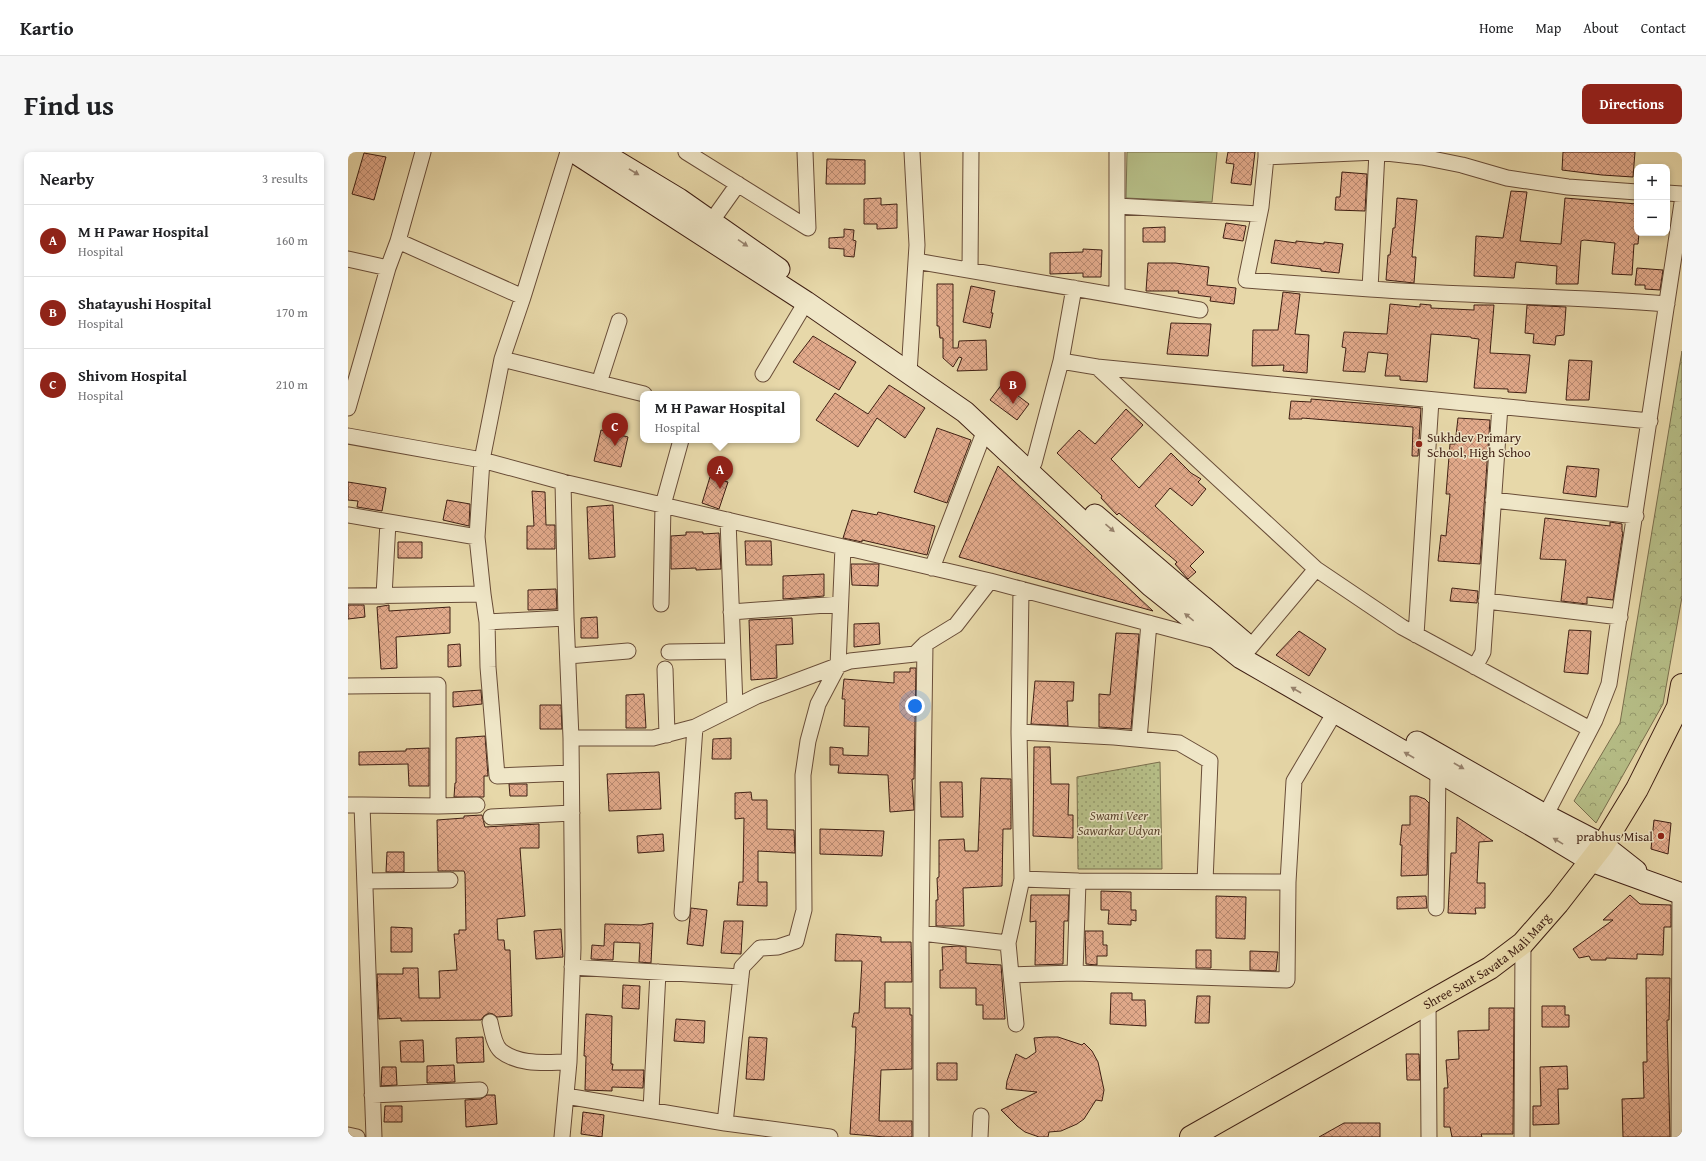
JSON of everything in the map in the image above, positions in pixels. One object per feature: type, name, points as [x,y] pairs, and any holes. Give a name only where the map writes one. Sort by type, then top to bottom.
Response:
[{"type":"main road","points":[[574,152],[806,302],[910,366],[966,397],[1034,463],[1246,653],[1335,712],[1438,771],[1542,822]]},
{"type":"main road","points":[[601,152],[679,199],[910,366],[985,430],[1151,586],[1222,643],[1246,653],[1597,853],[1649,881],[1681,894]]},
{"type":"main road","name":"Shree Sant Savata Mali Marg","points":[[1191,1137],[1490,968],[1523,943],[1558,903],[1597,853],[1637,789],[1678,707],[1682,685]]},
{"type":"street","points":[[348,408],[388,268],[398,241],[422,152]]},
{"type":"street","points":[[568,152],[502,359],[482,460],[477,537],[486,622],[496,776],[571,773]]},
{"type":"street","points":[[686,152],[808,228],[802,154]]},
{"type":"street","points":[[910,366],[917,245],[912,152]]},
{"type":"street","points":[[970,270],[971,152]]},
{"type":"street","points":[[1117,152],[1117,295]]},
{"type":"street","points":[[1370,289],[1377,152]]},
{"type":"street","points":[[1634,192],[1552,185],[1507,178],[1462,165],[1422,157],[1377,152],[1266,155],[1260,214],[1246,280],[1458,295],[1592,298],[1667,304]]},
{"type":"street","points":[[711,222],[738,184]]},
{"type":"street","points":[[1670,193],[1682,194]]},
{"type":"street","points":[[1542,822],[1590,729],[1609,684],[1636,516],[1682,203]]},
{"type":"street","points":[[1117,206],[1260,214]]},
{"type":"street","points":[[398,241],[523,297]]},
{"type":"street","points":[[348,259],[388,268]]},
{"type":"street","points":[[916,260],[1200,310]]},
{"type":"street","points":[[1034,463],[1061,361],[1074,288]]},
{"type":"street","points":[[763,374],[806,302]]},
{"type":"street","points":[[599,383],[619,321]]},
{"type":"street","points":[[502,359],[640,393]]},
{"type":"street","points":[[1061,361],[1097,367],[1650,421]]},
{"type":"street","points":[[1097,367],[1316,569],[1402,627],[1590,729]]},
{"type":"street","points":[[1416,635],[1431,400]]},
{"type":"street","points":[[1475,667],[1483,652],[1500,406]]},
{"type":"street","points":[[932,568],[985,430]]},
{"type":"street","points":[[348,436],[482,460],[563,482],[990,581],[1222,643]]},
{"type":"street","points":[[660,604],[663,505],[680,443]]},
{"type":"street","points":[[562,1137],[569,1062],[572,967],[571,738],[566,618],[563,482]]},
{"type":"street","points":[[1493,500],[1636,516]]},
{"type":"street","points":[[348,515],[477,537]]},
{"type":"street","points":[[728,520],[736,707]]},
{"type":"street","points":[[384,596],[388,522]]},
{"type":"street","points":[[725,1123],[742,967],[760,948],[778,947],[796,941],[804,910],[803,775],[808,741],[818,704],[838,666],[843,547]]},
{"type":"street","points":[[1246,653],[1316,569]]},
{"type":"street","points":[[571,738],[653,738],[668,735],[695,727],[757,696],[850,661],[915,654],[925,644],[956,625],[990,581]]},
{"type":"street","points":[[1016,1024],[1008,943],[1022,879],[1019,732],[1021,590]]},
{"type":"street","points":[[348,596],[483,594]]},
{"type":"street","points":[[1486,601],[1620,617]]},
{"type":"street","points":[[731,612],[840,604]]},
{"type":"street","points":[[486,622],[566,618]]},
{"type":"street","points":[[1139,739],[1149,623]]},
{"type":"street","points":[[921,1137],[921,933],[925,644]]},
{"type":"street","points":[[568,656],[628,650]]},
{"type":"street","points":[[669,652],[733,651]]},
{"type":"street","points":[[665,669],[668,735]]},
{"type":"street","points":[[348,686],[438,685],[438,806]]},
{"type":"street","points":[[1011,976],[1075,973],[1287,980],[1288,882],[1294,782],[1335,712]]},
{"type":"street","points":[[682,913],[695,727]]},
{"type":"street","points":[[1019,732],[1139,739],[1179,743],[1210,761],[1205,882]]},
{"type":"street","points":[[1436,908],[1438,771]]},
{"type":"street","points":[[374,1137],[365,881],[355,805],[477,805]]},
{"type":"street","points":[[491,817],[572,813]]},
{"type":"street","points":[[1022,879],[1288,882]]},
{"type":"street","points":[[365,881],[450,880]]},
{"type":"street","points":[[1075,973],[1078,880]]},
{"type":"street","points":[[1679,1137],[1681,894]]},
{"type":"street","points":[[921,933],[1008,943]]},
{"type":"street","points":[[1522,1137],[1523,943]]},
{"type":"street","points":[[572,967],[741,977]]},
{"type":"street","points":[[651,1110],[658,972]]},
{"type":"street","points":[[1428,1003],[1429,1137]]},
{"type":"street","points":[[490,1022],[492,1035],[500,1050],[514,1057],[533,1063],[569,1062]]},
{"type":"street","points":[[372,1095],[480,1090]]},
{"type":"street","points":[[566,1096],[725,1123],[830,1137]]},
{"type":"street","points":[[980,1137],[981,1116]]},
{"type":"street","points":[[348,1135],[357,1137]]},
{"type":"green space","points":[[1127,152],[1217,152],[1212,202],[1126,198]]},
{"type":"green space","points":[[1682,351],[1682,597],[1663,704],[1596,823],[1574,801],[1620,723]]},
{"type":"green space","name":"Swami Veer Sawarkar Udyan","points":[[1160,762],[1162,869],[1078,869],[1077,777]]},
{"type":"building","points":[[1228,152],[1255,152],[1251,185],[1231,183],[1234,164],[1226,163]]},
{"type":"building","points":[[1563,152],[1635,152],[1633,177],[1562,170]]},
{"type":"building","points":[[364,153],[386,157],[374,200],[352,194]]},
{"type":"building","points":[[827,159],[865,160],[865,184],[826,184]]},
{"type":"building","points":[[1342,172],[1367,174],[1365,211],[1335,210],[1336,197],[1340,197]]},
{"type":"building","points":[[1511,191],[1527,192],[1520,241],[1561,244],[1565,198],[1634,204],[1634,236],[1639,236],[1638,244],[1634,244],[1632,275],[1612,274],[1615,243],[1584,240],[1581,241],[1578,284],[1556,284],[1557,266],[1516,262],[1514,278],[1474,276],[1476,236],[1503,238]]},
{"type":"building","points":[[881,198],[881,205],[897,204],[897,228],[877,229],[877,224],[864,224],[864,199]]},
{"type":"building","points":[[1397,198],[1417,200],[1412,257],[1416,257],[1414,283],[1386,280],[1388,255],[1390,255],[1393,228],[1395,228]]},
{"type":"building","points":[[1226,223],[1246,226],[1243,241],[1223,238]]},
{"type":"building","points":[[1165,227],[1165,242],[1143,242],[1143,228]]},
{"type":"building","points":[[844,229],[854,230],[853,240],[856,241],[854,257],[844,256],[844,249],[829,248],[829,238],[844,237]]},
{"type":"building","points":[[1275,240],[1296,243],[1296,241],[1324,244],[1324,242],[1343,244],[1339,273],[1321,271],[1321,269],[1271,263]]},
{"type":"building","points":[[1083,249],[1102,250],[1101,277],[1083,277],[1083,273],[1050,274],[1050,253],[1083,252]]},
{"type":"building","points":[[1148,263],[1175,263],[1209,267],[1207,285],[1236,288],[1234,304],[1210,301],[1211,297],[1178,293],[1179,291],[1146,291]]},
{"type":"building","points":[[1637,268],[1663,270],[1660,290],[1645,289],[1645,285],[1635,285]]},
{"type":"building","points":[[937,284],[953,284],[953,348],[958,348],[959,341],[986,340],[987,370],[957,371],[962,358],[959,357],[953,367],[943,358],[943,338],[940,338],[939,326],[937,326]]},
{"type":"building","points":[[971,286],[995,291],[990,328],[963,322]]},
{"type":"building","points":[[1283,292],[1300,294],[1295,334],[1309,335],[1307,373],[1283,371],[1284,365],[1252,366],[1253,330],[1278,330]]},
{"type":"building","points":[[1390,304],[1420,307],[1420,304],[1431,305],[1431,308],[1474,310],[1474,305],[1494,305],[1490,353],[1530,355],[1526,393],[1508,392],[1508,389],[1474,388],[1479,339],[1471,337],[1431,334],[1427,382],[1400,380],[1400,376],[1385,376],[1388,354],[1368,352],[1365,372],[1343,371],[1346,348],[1342,347],[1344,332],[1387,334]]},
{"type":"building","points":[[1527,305],[1566,307],[1564,335],[1556,336],[1555,345],[1533,343],[1534,334],[1525,333]]},
{"type":"building","points":[[1171,323],[1211,324],[1208,356],[1167,354]]},
{"type":"building","points":[[813,336],[856,362],[839,390],[793,362]]},
{"type":"building","points":[[1569,360],[1592,361],[1589,400],[1566,400]]},
{"type":"building","points":[[1002,384],[1029,404],[1017,420],[990,400]]},
{"type":"building","points":[[889,385],[925,408],[905,438],[877,418],[858,447],[816,420],[835,393],[868,414]]},
{"type":"building","points":[[1311,399],[1421,408],[1418,456],[1412,456],[1413,427],[1302,418],[1289,419],[1291,401],[1311,402]]},
{"type":"building","points":[[1126,409],[1143,425],[1111,459],[1139,488],[1171,453],[1191,473],[1201,479],[1198,482],[1206,489],[1192,506],[1170,488],[1155,506],[1204,552],[1190,566],[1196,572],[1188,579],[1175,564],[1177,562],[1119,513],[1117,515],[1101,498],[1102,496],[1057,453],[1079,430],[1095,444]]},
{"type":"building","points":[[1458,418],[1490,420],[1480,564],[1438,561],[1441,535],[1446,536],[1450,494],[1446,494],[1450,444],[1455,444]]},
{"type":"building","points":[[937,428],[971,440],[947,503],[914,492]]},
{"type":"building","points":[[601,430],[628,437],[621,467],[594,461]]},
{"type":"building","points":[[998,466],[1153,611],[959,557]]},
{"type":"building","points":[[1567,466],[1599,469],[1596,497],[1563,493]]},
{"type":"building","points":[[710,477],[728,482],[719,509],[702,503]]},
{"type":"building","points":[[348,482],[386,488],[382,511],[357,507],[358,501],[348,500]]},
{"type":"building","points":[[532,491],[545,492],[546,525],[555,525],[555,549],[527,549],[527,526],[534,526]]},
{"type":"building","points":[[447,500],[470,504],[469,526],[443,520]]},
{"type":"building","points":[[613,505],[615,557],[589,559],[587,507]]},
{"type":"building","points":[[852,510],[877,515],[878,512],[935,526],[927,555],[862,540],[862,542],[843,538]]},
{"type":"building","points":[[1545,518],[1610,526],[1610,522],[1622,524],[1623,532],[1613,600],[1587,597],[1587,604],[1561,601],[1566,560],[1540,559]]},
{"type":"building","points":[[686,532],[703,532],[703,534],[719,533],[721,569],[671,569],[671,536],[686,535]]},
{"type":"building","points":[[745,541],[771,541],[772,565],[746,565]]},
{"type":"building","points":[[398,542],[422,542],[422,558],[398,558]]},
{"type":"building","points":[[851,564],[879,564],[878,586],[852,585]]},
{"type":"building","points":[[824,574],[824,596],[783,599],[783,576]]},
{"type":"building","points":[[1452,588],[1478,591],[1477,603],[1450,601]]},
{"type":"building","points":[[556,589],[557,609],[528,610],[528,590]]},
{"type":"building","points":[[348,605],[364,605],[365,617],[348,619]]},
{"type":"building","points":[[389,605],[389,611],[450,607],[450,633],[396,637],[397,668],[381,669],[377,607]]},
{"type":"building","points":[[597,617],[598,638],[581,638],[581,618]]},
{"type":"building","points":[[792,618],[793,644],[776,645],[777,678],[751,680],[749,620]]},
{"type":"building","points":[[879,623],[880,644],[854,647],[854,624]]},
{"type":"building","points":[[1569,630],[1591,631],[1588,674],[1564,672]]},
{"type":"building","points":[[1299,631],[1326,649],[1309,676],[1276,655]]},
{"type":"building","points":[[1116,633],[1139,634],[1131,729],[1099,727],[1099,694],[1110,695]]},
{"type":"building","points":[[460,644],[461,666],[448,667],[448,645]]},
{"type":"building","points":[[910,668],[916,668],[914,779],[912,779],[914,810],[890,812],[888,775],[838,773],[839,765],[830,765],[830,747],[843,748],[843,755],[868,756],[869,727],[844,726],[845,699],[842,699],[844,679],[894,683],[894,672],[910,672]]},
{"type":"building","points":[[1035,681],[1074,682],[1073,701],[1067,701],[1068,726],[1031,724]]},
{"type":"building","points":[[481,690],[482,704],[453,707],[453,692]]},
{"type":"building","points":[[644,694],[646,728],[626,728],[626,695]]},
{"type":"building","points":[[540,705],[561,705],[562,729],[540,729]]},
{"type":"building","points":[[485,736],[488,776],[484,776],[484,797],[454,797],[456,783],[456,738]]},
{"type":"building","points":[[731,738],[731,759],[712,759],[713,739]]},
{"type":"building","points":[[1034,747],[1050,747],[1051,784],[1069,784],[1068,815],[1073,815],[1073,838],[1033,836]]},
{"type":"building","points":[[429,748],[429,786],[409,786],[408,764],[359,765],[359,752],[406,751],[406,749]]},
{"type":"building","points":[[659,772],[661,809],[609,811],[607,774]]},
{"type":"building","points":[[981,778],[1011,779],[1011,829],[1003,829],[1002,886],[963,888],[964,926],[936,926],[936,900],[938,900],[937,878],[939,877],[939,840],[964,839],[965,851],[978,851]]},
{"type":"building","points":[[940,782],[962,782],[963,817],[941,817]]},
{"type":"building","points":[[509,784],[527,784],[527,796],[510,796]]},
{"type":"building","points":[[751,792],[752,800],[767,800],[767,829],[794,830],[795,853],[758,851],[758,882],[767,882],[767,906],[737,905],[739,882],[743,882],[744,818],[735,819],[735,793]]},
{"type":"building","points":[[1410,796],[1417,796],[1425,799],[1429,803],[1427,875],[1401,876],[1402,845],[1400,845],[1402,825],[1410,825]]},
{"type":"building","points":[[482,815],[485,827],[539,824],[539,848],[520,848],[525,916],[497,919],[498,940],[504,940],[505,950],[510,950],[512,1016],[497,1017],[489,1013],[481,1020],[401,1021],[401,1018],[379,1019],[377,974],[403,974],[403,968],[418,968],[419,998],[440,998],[439,971],[457,970],[454,934],[459,934],[459,930],[466,930],[465,874],[464,871],[438,871],[437,820]]},
{"type":"building","points":[[1457,817],[1493,841],[1479,842],[1477,883],[1485,883],[1485,908],[1475,908],[1476,914],[1448,913],[1451,853],[1456,853]]},
{"type":"building","name":"prabhus Misal","points":[[1654,820],[1671,823],[1668,854],[1651,849]]},
{"type":"building","points":[[820,829],[884,831],[882,856],[820,854]]},
{"type":"building","points":[[663,834],[664,851],[638,853],[637,836]]},
{"type":"building","points":[[387,852],[404,852],[404,872],[386,872]]},
{"type":"building","points":[[1101,891],[1131,892],[1131,910],[1136,910],[1136,921],[1131,920],[1131,925],[1108,924],[1109,910],[1101,910]]},
{"type":"building","points":[[1031,895],[1069,895],[1068,921],[1064,921],[1063,964],[1035,965],[1036,921],[1030,922]]},
{"type":"building","points":[[1630,895],[1640,904],[1671,905],[1671,927],[1664,927],[1663,955],[1637,954],[1637,959],[1606,958],[1606,960],[1591,960],[1589,956],[1579,958],[1573,949],[1613,920],[1603,920]]},
{"type":"building","points":[[1216,896],[1246,897],[1245,939],[1216,938]]},
{"type":"building","points":[[1426,896],[1427,908],[1397,909],[1397,897]]},
{"type":"building","points":[[691,908],[707,910],[703,946],[687,944]]},
{"type":"building","points":[[724,921],[743,921],[741,954],[721,953]]},
{"type":"building","points":[[653,923],[651,963],[639,962],[640,943],[614,942],[613,960],[591,959],[592,945],[604,946],[605,924],[641,925]]},
{"type":"building","points":[[391,927],[412,928],[412,952],[391,952]]},
{"type":"building","points":[[561,929],[563,957],[536,959],[534,931]]},
{"type":"building","points":[[1085,931],[1103,931],[1103,945],[1107,945],[1107,956],[1097,956],[1097,965],[1086,964]]},
{"type":"building","points":[[836,934],[881,937],[881,942],[911,942],[912,982],[885,982],[885,1008],[910,1008],[910,1015],[912,1015],[912,1069],[881,1070],[879,1121],[912,1121],[912,1137],[885,1137],[850,1134],[856,1027],[852,1027],[854,1013],[859,1013],[862,961],[835,961]]},
{"type":"building","points":[[942,947],[966,947],[966,963],[1001,965],[1005,1019],[983,1019],[983,1005],[976,1005],[976,988],[940,988],[940,970],[943,970]]},
{"type":"building","points":[[1196,950],[1211,950],[1211,968],[1196,968]]},
{"type":"building","points":[[1250,951],[1278,952],[1276,971],[1250,970]]},
{"type":"building","points":[[1646,978],[1670,978],[1669,1020],[1667,1020],[1670,1137],[1623,1137],[1622,1099],[1644,1098],[1643,1062],[1647,1062]]},
{"type":"building","points":[[623,985],[640,986],[639,1009],[622,1008]]},
{"type":"building","points":[[1111,993],[1132,993],[1132,1000],[1145,1000],[1146,1026],[1110,1024]]},
{"type":"building","points":[[1197,996],[1210,996],[1209,1023],[1195,1023]]},
{"type":"building","points":[[1542,1006],[1565,1006],[1565,1015],[1569,1015],[1569,1027],[1542,1027]]},
{"type":"building","points":[[1489,1008],[1514,1008],[1513,1134],[1481,1134],[1482,1137],[1452,1137],[1450,1127],[1444,1127],[1444,1088],[1448,1088],[1446,1060],[1459,1059],[1458,1031],[1489,1030]]},
{"type":"building","points":[[586,1014],[612,1016],[612,1070],[644,1070],[643,1088],[612,1087],[612,1091],[585,1090],[586,1056],[584,1056]]},
{"type":"building","points":[[676,1019],[705,1021],[704,1043],[674,1041]]},
{"type":"building","points":[[483,1037],[484,1062],[457,1063],[456,1038]]},
{"type":"building","points":[[749,1037],[767,1038],[764,1080],[746,1079]]},
{"type":"building","points":[[1058,1037],[1082,1045],[1084,1043],[1092,1051],[1098,1062],[1104,1090],[1102,1101],[1096,1100],[1084,1119],[1061,1131],[1049,1132],[1048,1137],[1039,1137],[1025,1132],[1001,1110],[1037,1092],[1006,1089],[1007,1081],[1016,1054],[1026,1059],[1036,1052],[1034,1038]]},
{"type":"building","points":[[423,1040],[424,1062],[401,1062],[400,1041]]},
{"type":"building","points":[[1406,1054],[1419,1054],[1420,1080],[1407,1080]]},
{"type":"building","points":[[937,1063],[957,1063],[957,1080],[937,1080]]},
{"type":"building","points":[[454,1065],[455,1082],[427,1083],[427,1066]]},
{"type":"building","points":[[1567,1066],[1568,1089],[1558,1089],[1559,1124],[1533,1125],[1533,1106],[1541,1106],[1540,1067]]},
{"type":"building","points":[[382,1067],[396,1067],[397,1085],[381,1086]]},
{"type":"building","points":[[487,1095],[495,1095],[497,1124],[466,1127],[465,1100],[481,1099]]},
{"type":"building","points":[[385,1106],[402,1106],[402,1122],[384,1122]]},
{"type":"building","points":[[583,1112],[604,1115],[602,1137],[581,1134]]},
{"type":"building","points":[[1344,1123],[1380,1123],[1380,1137],[1319,1137]]},
{"type":"place","name":"Shatayushi Hospital","points":[[1013,404]]},
{"type":"place","name":"Sukhdev Primary School, High Schoo","points":[[1419,444]]},
{"type":"place","name":"Shivom Hospital","points":[[615,446]]},
{"type":"place","name":"M H Pawar Hospital","points":[[720,489]]},
{"type":"place","name":"prabhus Misal","points":[[1661,836]]}]
